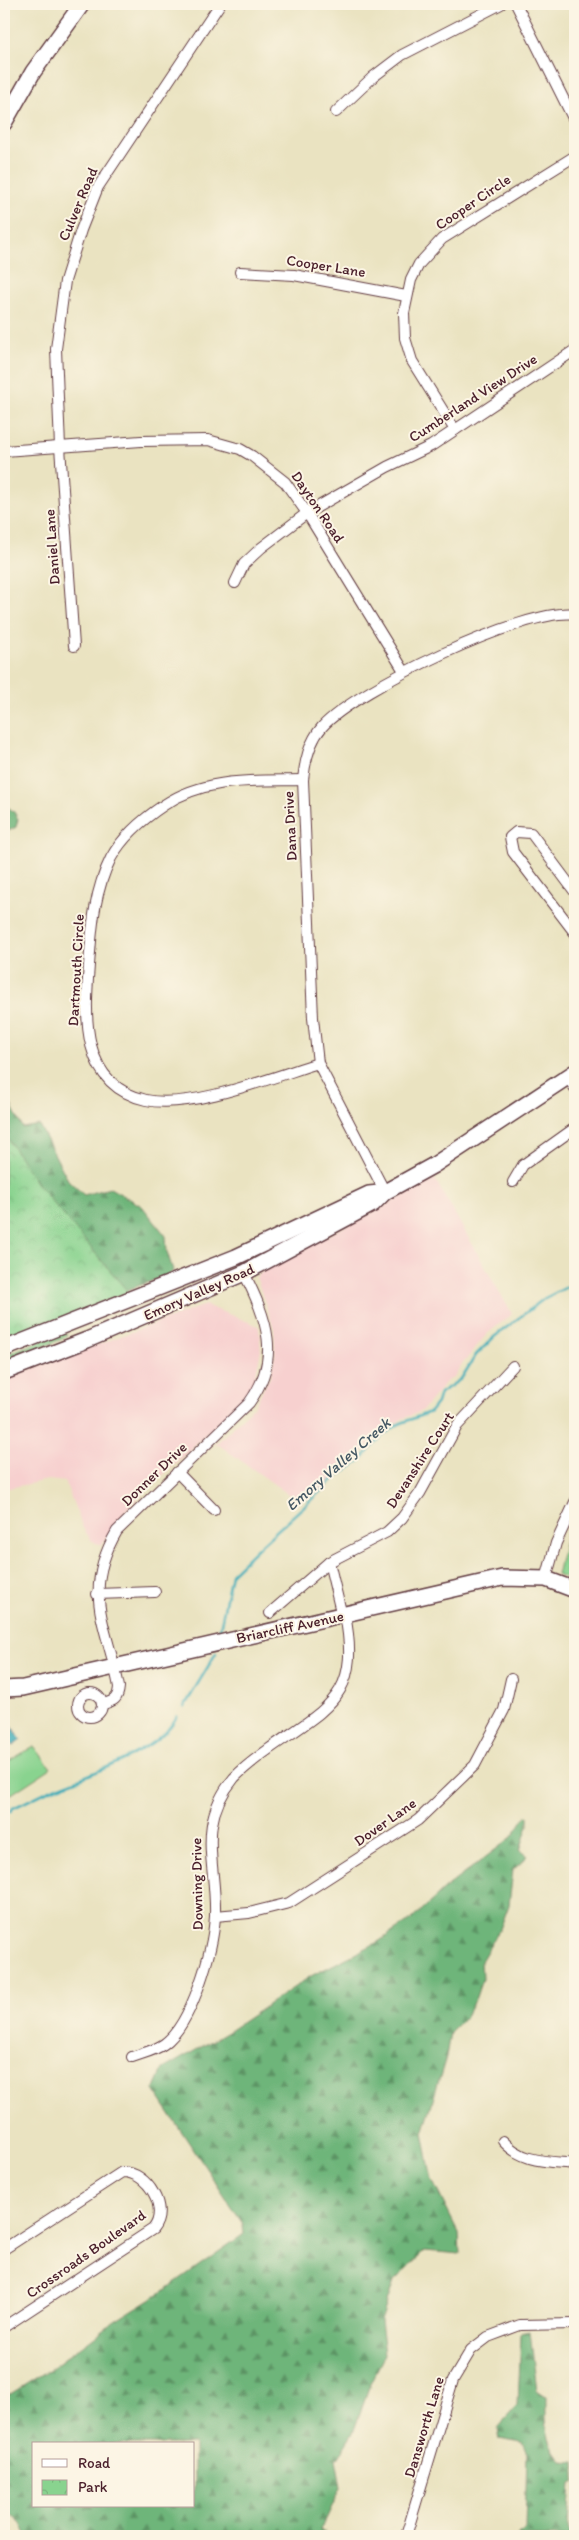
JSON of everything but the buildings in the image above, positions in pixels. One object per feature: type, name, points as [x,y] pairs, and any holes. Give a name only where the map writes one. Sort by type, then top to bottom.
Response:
[{"type":"main road","points":[[4,123],[34,72],[82,4]]},
{"type":"main road","name":"Emory Valley Road","points":[[4,1372],[87,1340],[244,1273],[372,1204],[385,1192],[434,1165],[573,1079]]},
{"type":"main road","name":"Emory Valley Road","points":[[4,1349],[236,1257],[369,1194],[385,1192]]},
{"type":"main road","points":[[236,1257],[244,1273]]},
{"type":"main road","points":[[84,1318],[87,1340]]},
{"type":"main road","name":"Briarcliff Avenue","points":[[4,1690],[22,1688],[502,1578],[546,1579],[575,1590]]},
{"type":"street","name":"Culver Road","points":[[60,447],[56,349],[59,316],[65,282],[81,230],[98,187],[109,168],[220,4]]},
{"type":"street","points":[[336,112],[373,77],[402,55],[500,4]]},
{"type":"street","points":[[516,4],[575,122]]},
{"type":"street","name":"Cooper Circle","points":[[455,430],[412,360],[405,338],[404,313],[406,296],[419,264],[442,240],[511,194],[575,156]]},
{"type":"street","name":"Cooper Lane","points":[[240,272],[294,275],[406,296]]},
{"type":"street","name":"Cumberland View Drive","points":[[235,583],[244,564],[261,548],[307,513],[387,467],[431,446],[575,350]]},
{"type":"street","name":"Dayton Road","points":[[4,451],[141,441],[208,440],[240,450],[269,467],[286,482],[404,671]]},
{"type":"street","name":"Daniel Lane","points":[[60,447],[74,646]]},
{"type":"street","name":"Dana Drive","points":[[385,1192],[318,1063],[314,1018],[303,780],[307,752],[322,727],[344,708],[404,671],[488,635],[544,615],[575,614]]},
{"type":"street","name":"Dartmouth Circle","points":[[303,780],[237,781],[201,788],[165,803],[131,830],[112,858],[99,886],[92,923],[86,1024],[92,1050],[100,1066],[111,1081],[127,1093],[146,1100],[189,1101],[318,1063]]},
{"type":"street","points":[[575,892],[531,834],[516,832],[510,837],[513,852],[575,933]]},
{"type":"street","points":[[513,1182],[523,1165],[575,1128]]},
{"type":"street","name":"Donner Drive","points":[[103,1704],[113,1701],[118,1696],[119,1687],[97,1594],[98,1574],[104,1553],[117,1531],[249,1403],[264,1380],[269,1350],[266,1325],[244,1273]]},
{"type":"street","name":"Devanshire Court","points":[[270,1613],[329,1562],[387,1532],[402,1518],[420,1493],[457,1426],[514,1366]]},
{"type":"street","points":[[177,1472],[214,1510]]},
{"type":"street","points":[[546,1579],[556,1542],[575,1502]]},
{"type":"street","name":"Downing Drive","points":[[132,2057],[164,2044],[186,2016],[210,1948],[215,1916],[210,1849],[214,1815],[228,1787],[241,1771],[321,1712],[338,1695],[344,1684],[350,1655],[344,1615],[329,1562]]},
{"type":"street","points":[[97,1594],[155,1592]]},
{"type":"street","name":"Dover Lane","points":[[215,1916],[249,1913],[289,1903],[418,1820],[475,1764],[504,1710],[511,1679]]},
{"type":"street","points":[[503,2141],[513,2152],[525,2158],[575,2164]]},
{"type":"street","name":"Crossroads Boulevard","points":[[4,2249],[122,2172],[135,2174],[146,2184],[159,2203],[160,2219],[153,2229],[4,2328]]},
{"type":"street","name":"Dansworth Lane","points":[[406,2536],[453,2380],[471,2350],[488,2337],[520,2325],[575,2324]]},
{"type":"shaded area","points":[[435,1179],[512,1314],[487,1334],[460,1367],[454,1378],[447,1381],[422,1411],[402,1419],[374,1440],[336,1476],[307,1498],[298,1501],[219,1445],[215,1445],[255,1405],[271,1374],[275,1354],[274,1329],[256,1277],[264,1270]]},
{"type":"shaded area","points":[[205,1305],[259,1326],[261,1351],[254,1382],[235,1407],[125,1511],[101,1546],[91,1540],[83,1528],[65,1482],[48,1480],[4,1489],[4,1379]]},
{"type":"green space","points":[[4,804],[14,812],[18,819],[16,827],[4,833]]},
{"type":"green space","points":[[4,1092],[23,1128],[39,1125],[68,1180],[84,1195],[110,1188],[142,1206],[166,1236],[167,1252],[173,1270],[171,1274],[119,1293],[107,1290],[4,1139]]},
{"type":"green space","points":[[4,1133],[37,1184],[129,1293],[4,1339]]},
{"type":"green space","points":[[64,1332],[68,1335],[62,1339],[4,1363],[4,1355]]},
{"type":"green space","points":[[575,1517],[575,1582],[557,1575],[567,1532]]},
{"type":"green space","points":[[34,1746],[51,1768],[7,1797],[4,1792],[4,1764]]},
{"type":"green space","points":[[528,1816],[528,1826],[520,1850],[528,1856],[513,1870],[509,1905],[500,1929],[481,1961],[482,1979],[476,1997],[466,2016],[450,2032],[446,2057],[423,2133],[432,2180],[459,2234],[460,2254],[425,2251],[394,2281],[381,2321],[385,2354],[370,2384],[353,2433],[336,2460],[341,2487],[321,2530],[332,2536],[27,2536],[21,2524],[4,2508],[4,2398],[55,2366],[115,2321],[163,2291],[244,2234],[243,2224],[154,2090],[163,2069],[229,2031],[311,1976],[378,1942],[411,1920],[449,1885],[512,1837],[525,1817]]},
{"type":"green space","points":[[530,2331],[537,2391],[546,2397],[546,2423],[549,2439],[556,2454],[562,2461],[575,2462],[575,2482],[571,2484],[568,2522],[571,2536],[518,2536],[525,2529],[527,2453],[522,2443],[499,2439],[497,2428],[518,2405],[521,2333]]},
{"type":"water","points":[[11,1725],[21,1740],[13,1746],[4,1732]]},
{"type":"waterway","name":"Emory Valley Creek","points":[[219,1634],[231,1574],[334,1479],[360,1461],[382,1436],[399,1424],[430,1412],[437,1403],[440,1393],[461,1379],[476,1355],[494,1337],[545,1298],[575,1283]]},
{"type":"waterway","points":[[184,1707],[216,1653]]},
{"type":"waterway","points":[[10,1812],[13,1808],[44,1793],[104,1769],[140,1751],[168,1729],[177,1716]]}]
